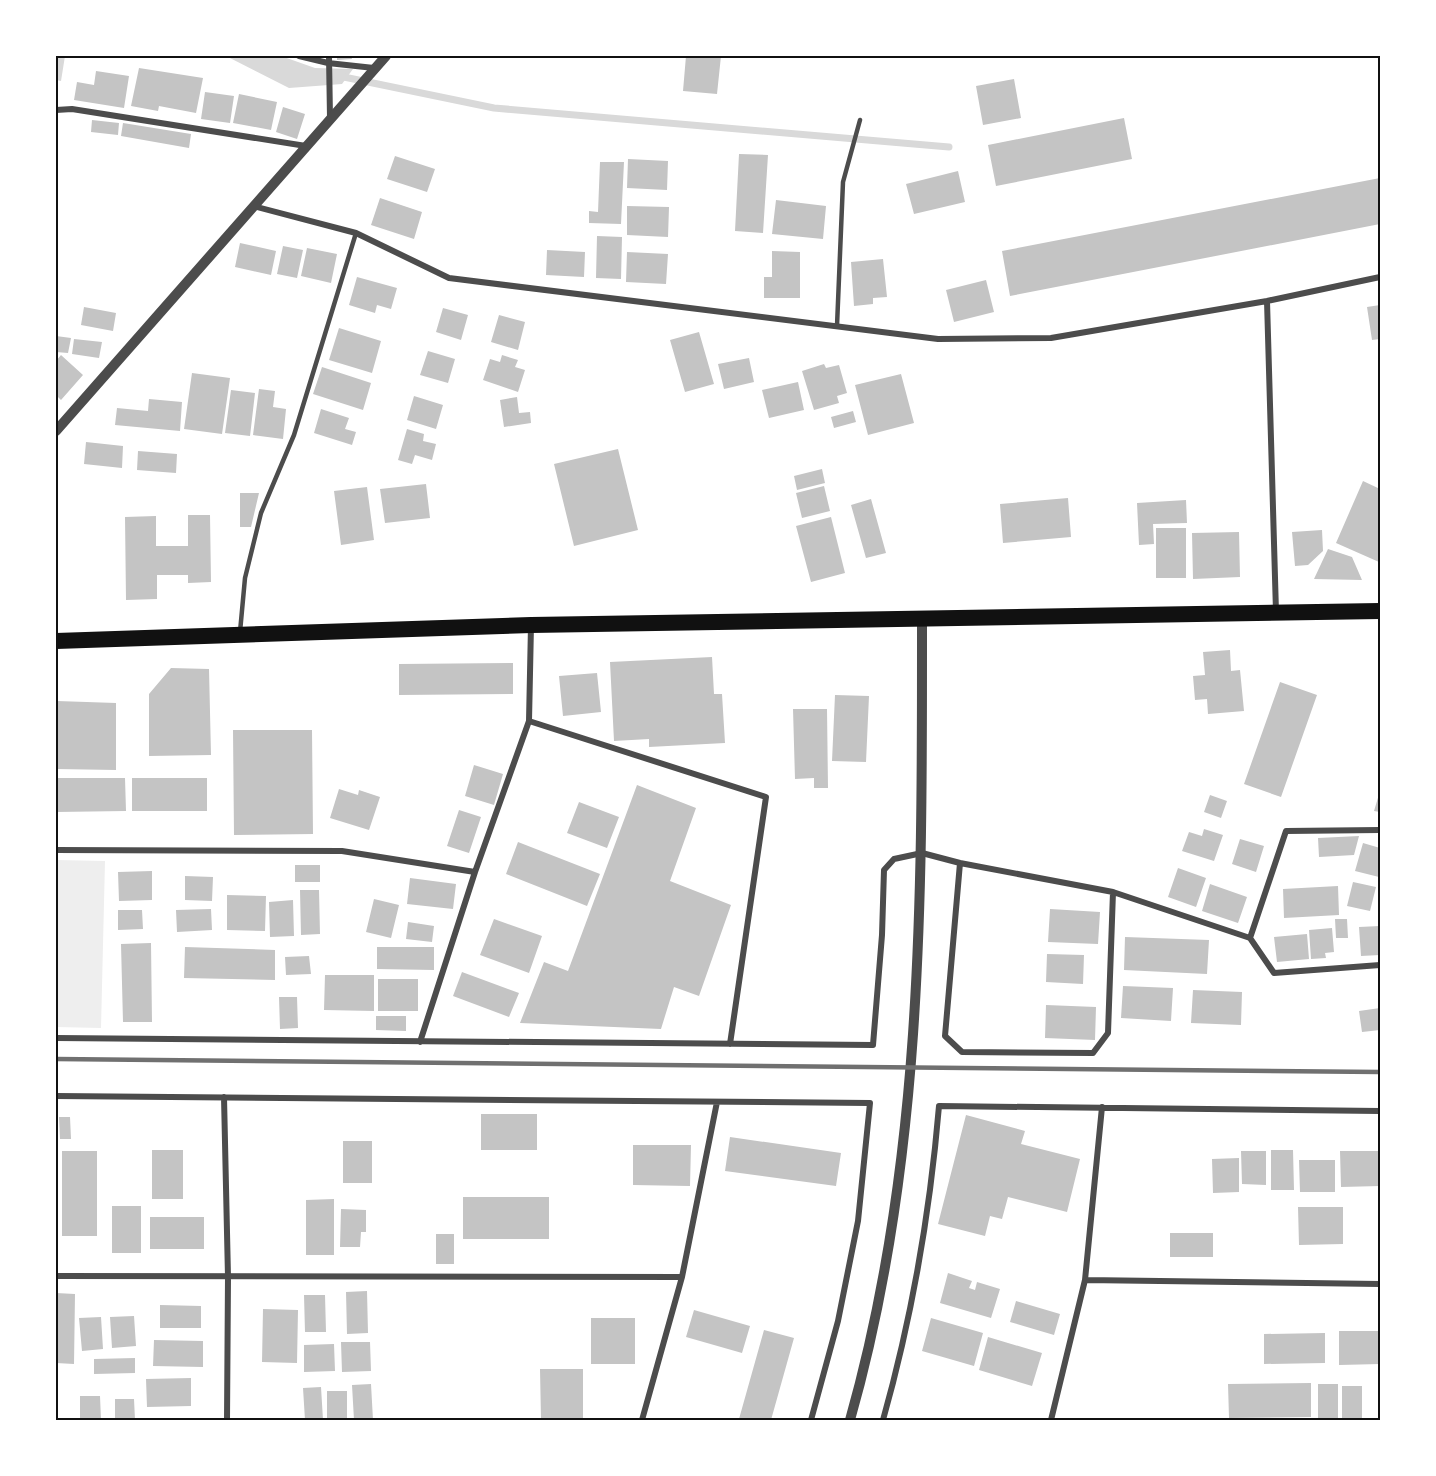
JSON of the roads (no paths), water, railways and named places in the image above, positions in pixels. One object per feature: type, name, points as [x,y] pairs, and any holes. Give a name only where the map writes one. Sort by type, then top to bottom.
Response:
[{"type":"highway","points":[[56,644],[240,635],[531,626],[1380,611]]},
{"type":"street","points":[[299,56],[329,59],[374,69]]},
{"type":"street","points":[[56,430],[386,56]]},
{"type":"street","points":[[329,59],[330,118]]},
{"type":"street","points":[[56,110],[72,109],[306,146]]},
{"type":"street","points":[[253,206],[356,233],[449,278],[938,339],[1051,338],[1267,301],[1380,277]]},
{"type":"street","points":[[1267,301],[1276,612]]},
{"type":"street","points":[[850,1420],[891,1233],[912,1068],[922,853],[922,620]]},
{"type":"street","points":[[420,1042],[475,872],[529,721],[531,626]]},
{"type":"street","points":[[529,721],[766,797],[730,1044]]},
{"type":"street","points":[[1250,938],[1286,831],[1380,830]]},
{"type":"street","points":[[56,850],[342,851],[475,872]]},
{"type":"street","points":[[56,1038],[873,1046],[882,935],[884,870],[894,859],[922,853],[960,863],[1113,892],[1250,938],[1274,973],[1380,965]]},
{"type":"street","points":[[960,863],[945,1036],[962,1052],[1092,1053],[1108,1033],[1113,892]]},
{"type":"street","points":[[56,1096],[870,1103],[858,1221],[838,1322],[811,1420]]},
{"type":"street","points":[[224,1097],[228,1278],[227,1420]]},
{"type":"street","points":[[642,1420],[682,1277],[717,1101]]},
{"type":"street","points":[[883,1420],[904,1345],[928,1216],[939,1106],[1380,1112]]},
{"type":"street","points":[[1052,1420],[1085,1280],[1102,1107]]},
{"type":"street","points":[[56,1276],[682,1277]]},
{"type":"street","points":[[1085,1280],[1380,1284]]},
{"type":"lane","points":[[837,326],[843,182],[860,120]]},
{"type":"lane","points":[[240,635],[245,578],[261,513],[294,435],[356,233]]},
{"type":"waterway","points":[[339,76],[494,108],[949,147]]},
{"type":"railway","points":[[56,1059],[1380,1072]]}]
